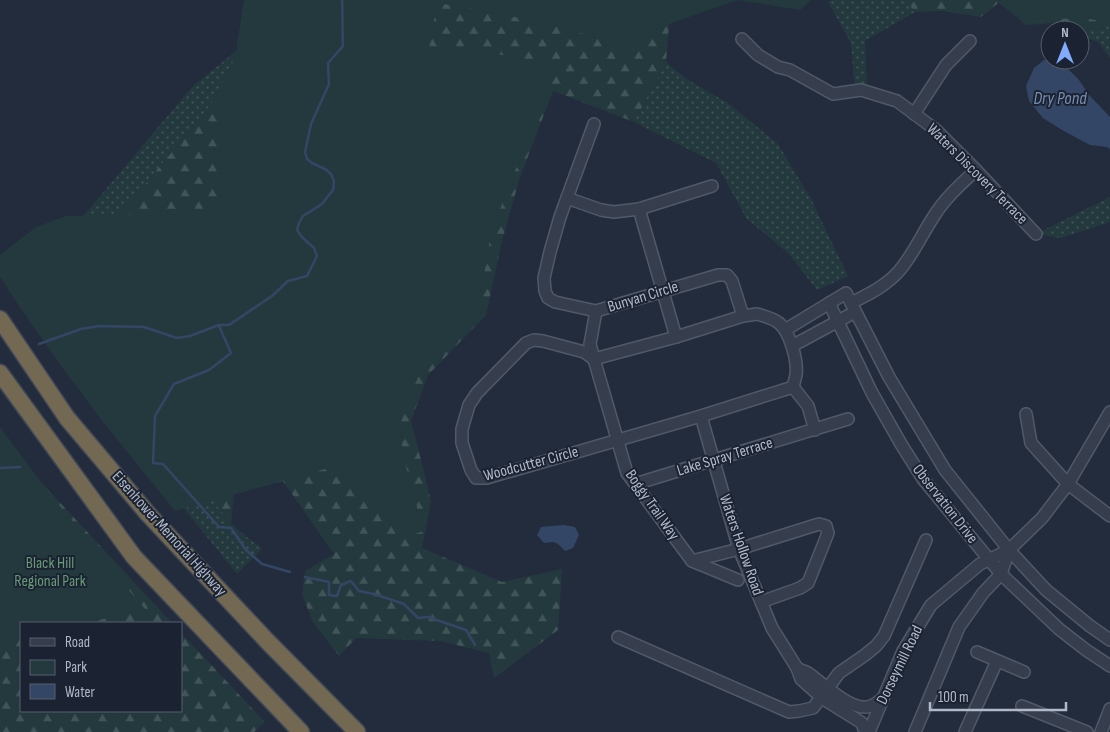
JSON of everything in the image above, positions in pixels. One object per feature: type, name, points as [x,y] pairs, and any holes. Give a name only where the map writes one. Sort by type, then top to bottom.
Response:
[{"type":"highway","name":"Eisenhower Memorial Highway","points":[[0,319],[67,418],[148,514],[268,642],[357,732]]},
{"type":"highway","name":"Eisenhower Memorial Highway","points":[[0,373],[134,557],[301,732]]},
{"type":"street","name":"Waters Discovery Terrace","points":[[742,39],[758,55],[778,67],[790,70],[832,94],[861,90],[897,101],[936,130],[1036,234]]},
{"type":"street","points":[[914,114],[946,65],[970,41]]},
{"type":"street","name":"Bunyan Circle","points":[[594,124],[560,217],[550,252],[544,278],[545,291],[548,298],[555,302],[596,312],[718,275],[727,275],[732,281],[743,316]]},
{"type":"street","points":[[792,346],[838,320],[851,303],[876,290],[898,272],[935,215],[950,196],[976,170]]},
{"type":"street","points":[[568,198],[601,210],[614,212],[639,209],[712,186]]},
{"type":"street","points":[[639,209],[676,337]]},
{"type":"street","points":[[785,330],[829,303],[851,303]]},
{"type":"street","name":"Observation Drive","points":[[829,303],[872,394],[924,479],[1001,574],[1059,629],[1110,666]]},
{"type":"street","name":"Observation Drive","points":[[851,303],[888,377],[945,470],[1009,550],[1046,590],[1110,640]]},
{"type":"street","name":"Boggy Trail Way","points":[[596,312],[590,344],[627,473],[692,561]]},
{"type":"street","points":[[594,359],[676,337],[743,316],[757,314],[769,317],[779,322],[792,346],[796,374],[793,386],[808,406],[815,430]]},
{"type":"street","name":"Woodcutter Circle","points":[[594,359],[584,352],[543,341],[534,340],[526,343],[469,405],[462,430],[462,443],[471,470],[476,478],[480,479],[617,441],[793,386]]},
{"type":"street","name":"Dorseymill Road","points":[[867,732],[903,651],[931,605],[980,564],[1009,550],[1042,518],[1068,484],[1110,412]]},
{"type":"street","points":[[1026,414],[1031,443],[1068,484],[1110,516]]},
{"type":"street","name":"Waters Hollow Road","points":[[701,416],[739,549],[772,628],[797,668],[801,679],[825,694],[862,723],[867,732]]},
{"type":"street","name":"Lake Spray Terrace","points":[[635,484],[848,419]]},
{"type":"street","points":[[692,561],[739,549],[819,524],[826,526],[828,533],[808,583],[800,588],[760,602]]},
{"type":"street","points":[[618,637],[789,712],[813,708],[839,673],[876,646],[884,636],[926,540]]},
{"type":"street","name":"Dorseymill Road","points":[[920,730],[959,627],[983,593],[1001,574],[1009,550]]},
{"type":"street","points":[[692,561],[738,580]]},
{"type":"street","points":[[977,652],[1024,672]]},
{"type":"street","points":[[965,732],[996,661]]},
{"type":"street","name":"Waters Hollow Road","points":[[825,694],[864,708],[872,706],[884,697]]},
{"type":"street","points":[[1022,706],[1087,732]]},
{"type":"street","points":[[1101,732],[1110,709]]},
{"type":"green space","points":[[244,0],[737,0],[641,34],[632,52],[596,38],[540,22],[437,3],[429,48],[493,53],[556,67],[539,120],[512,177],[491,234],[478,309],[468,324],[418,377],[402,415],[400,437],[406,467],[418,511],[427,530],[404,537],[339,465],[175,511],[103,422],[59,363],[0,277],[0,255],[36,227],[66,216],[218,214],[218,89],[235,58]]},
{"type":"green space","points":[[405,0],[671,0],[666,62],[634,122],[553,91],[520,177],[502,241],[486,315],[428,375],[411,421],[431,501],[422,548],[502,582],[562,569],[558,630],[494,678],[489,653],[440,641],[356,638],[339,656],[313,622],[302,595],[305,571],[334,554],[283,481],[234,494],[231,524],[99,352],[108,229],[205,112],[274,20]]},
{"type":"green space","points":[[737,0],[811,0],[800,10]]},
{"type":"green space","points":[[833,0],[905,0],[915,12],[865,41],[867,92],[855,91],[851,43],[828,2]]},
{"type":"green space","points":[[905,0],[1110,0],[1110,26],[1090,30],[1090,20],[1040,20],[1040,24],[1025,25],[1001,1],[981,17],[943,11],[915,12]]},
{"type":"green space","points":[[918,0],[930,0],[922,5]]},
{"type":"green space","points":[[995,0],[1110,0],[1110,28],[1103,23],[1082,18],[1040,20],[1025,23]]},
{"type":"green space","points":[[274,20],[205,112],[108,229],[99,352],[231,524],[262,549],[237,574],[20,306],[32,277],[192,87]]},
{"type":"green space","points":[[1110,26],[1110,58],[1098,42],[1090,39],[1090,30]]},
{"type":"green space","points":[[666,62],[688,80],[728,103],[778,144],[811,199],[848,276],[817,290],[788,253],[746,218],[716,163],[634,122]]},
{"type":"green space","points":[[1110,197],[1110,222],[1061,238],[1036,234]]},
{"type":"green space","name":"Black Hill Regional Park","points":[[0,427],[71,520],[145,609],[91,622],[20,622],[20,640],[0,645]]},
{"type":"green space","points":[[38,479],[171,622],[20,622],[20,712],[182,712],[182,634],[265,722],[254,732],[0,732],[0,498]]},
{"type":"water","name":"Dry Pond","points":[[1040,63],[1040,70],[1069,70],[1079,80],[1090,96],[1110,117],[1110,149],[1090,145],[1043,118],[1029,101],[1026,86],[1034,68]]},
{"type":"water","points":[[564,525],[575,527],[579,535],[573,548],[565,551],[556,543],[544,543],[537,535],[541,527]]},
{"type":"waterway","points":[[39,344],[81,329],[99,326],[144,327],[177,338],[190,336],[219,325],[229,325],[272,296],[288,281],[307,276],[317,256],[314,248],[297,230],[303,216],[322,204],[333,190],[334,181],[331,174],[325,169],[307,159],[305,152],[311,124],[329,84],[328,63],[343,46],[342,0]]},
{"type":"waterway","points":[[219,326],[231,353],[209,370],[174,384],[155,416],[153,463],[163,464],[219,527],[231,528],[246,550],[262,564],[290,572]]},
{"type":"waterway","points":[[0,468],[20,467]]},
{"type":"waterway","points":[[305,577],[329,582],[329,595],[337,596],[341,585],[351,581],[359,591],[404,604],[418,618],[428,617],[466,630],[475,645]]}]
